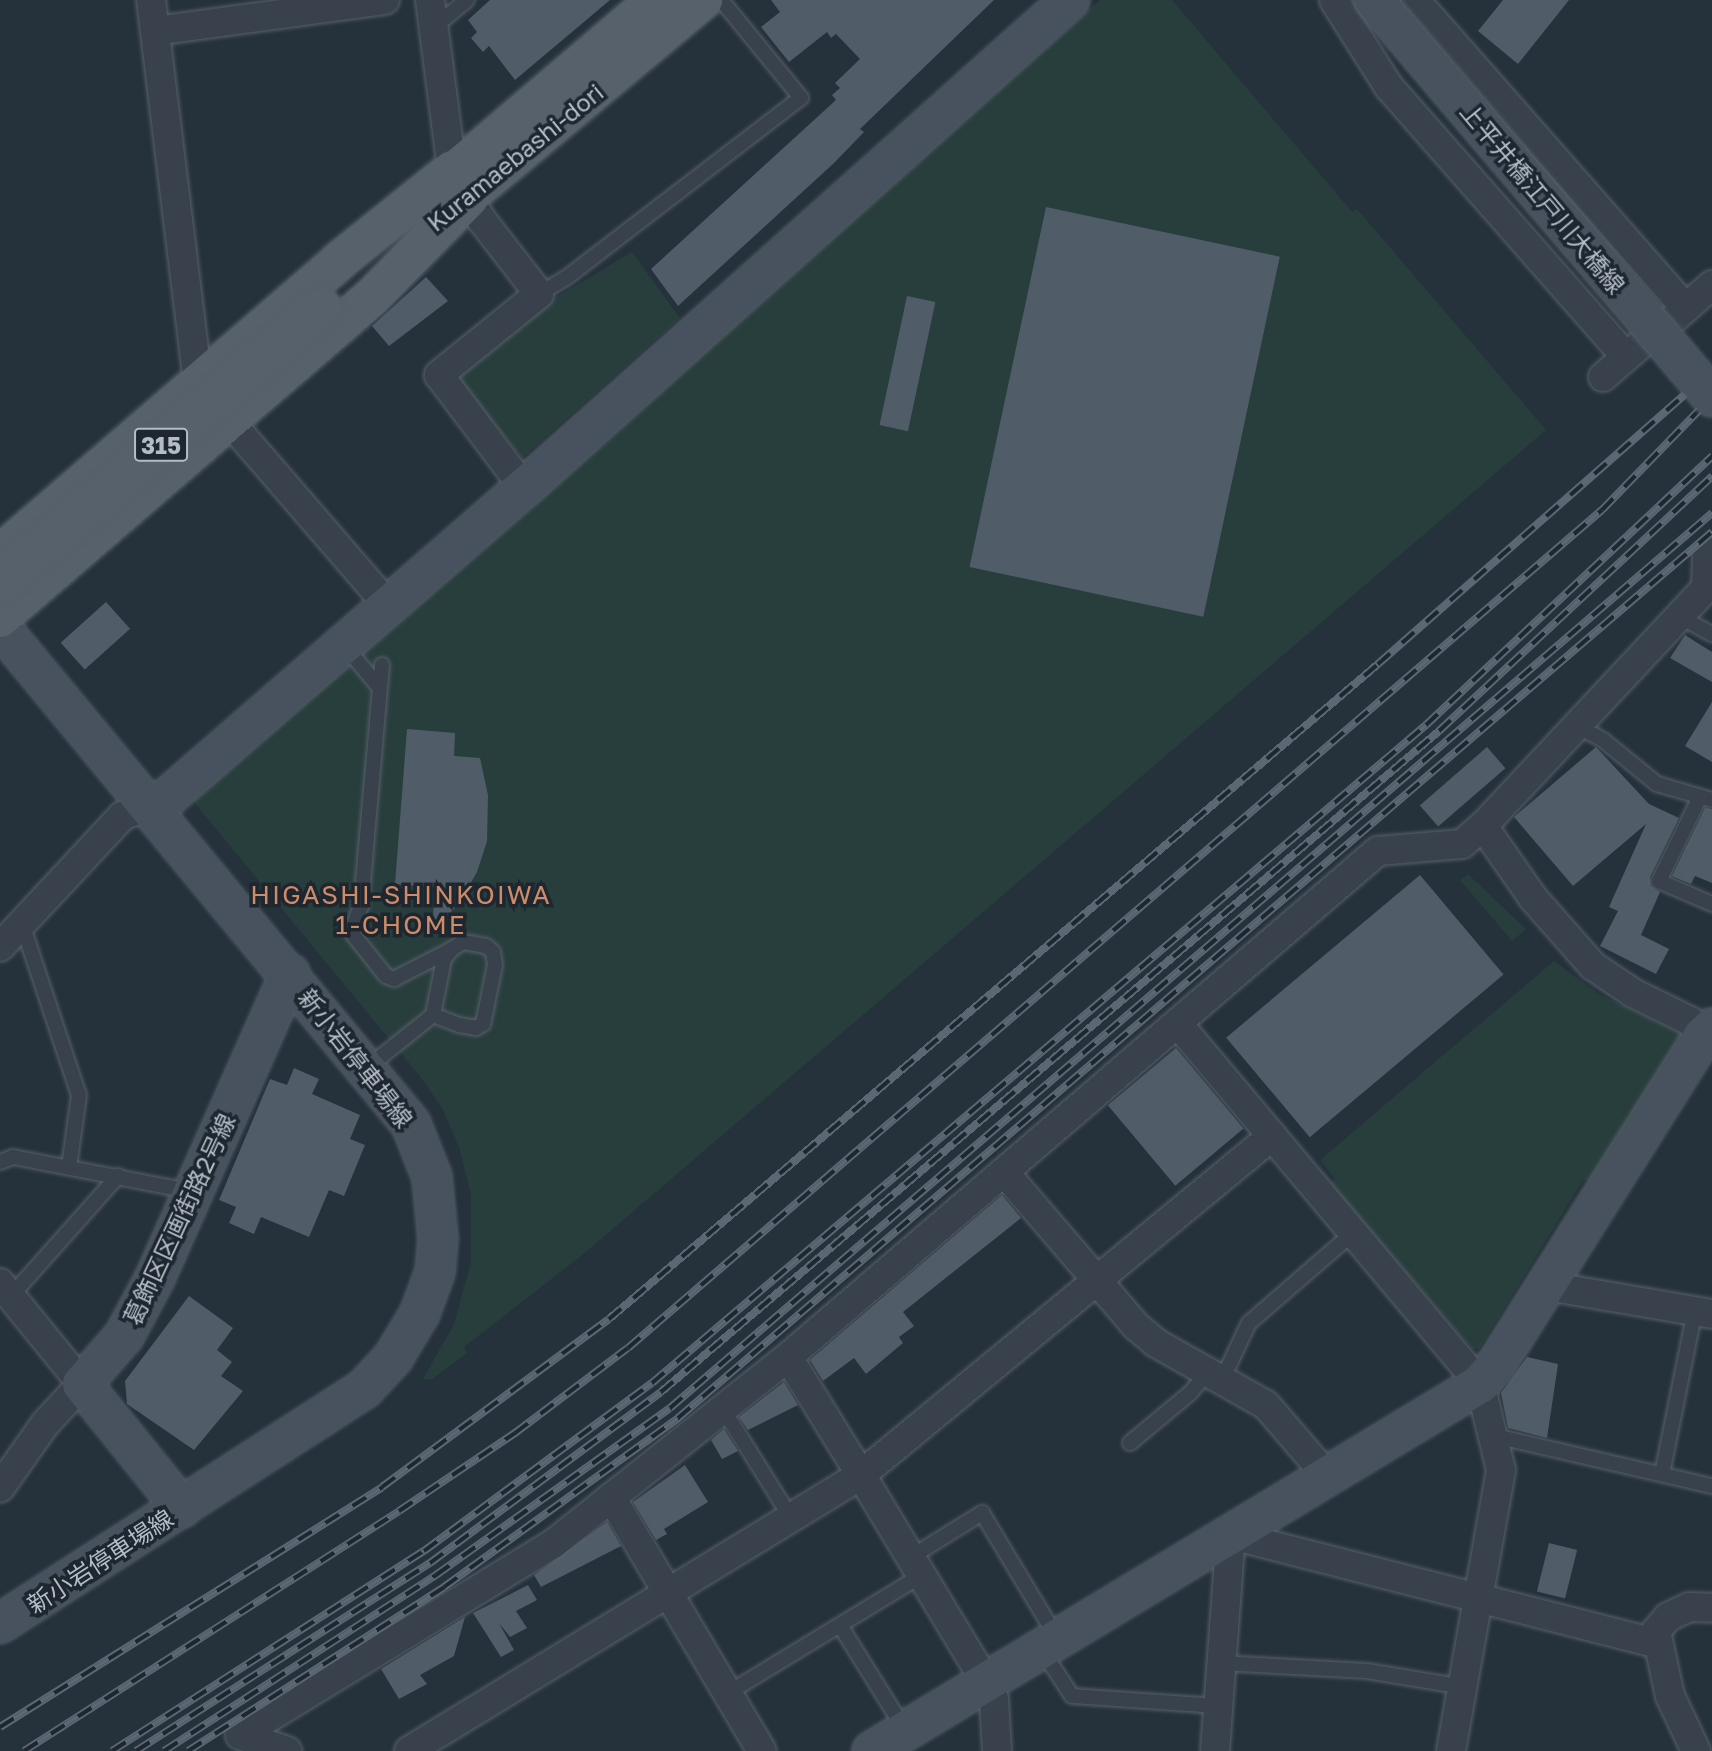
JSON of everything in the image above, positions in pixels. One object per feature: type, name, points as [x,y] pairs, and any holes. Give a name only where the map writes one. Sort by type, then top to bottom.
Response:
[{"type":"main road","name":"Kuramaebashi-dori","points":[[0,583],[461,184],[655,0]]},
{"type":"main road","name":"Kuramaebashi-dori","points":[[461,184],[703,0]]},
{"type":"main road","points":[[43,582],[28,580],[16,569],[8,546],[198,382],[461,184]]},
{"type":"main road","points":[[0,618],[372,297],[461,184]]},
{"type":"street","points":[[151,0],[198,382]]},
{"type":"street","points":[[155,31],[385,0]]},
{"type":"street","points":[[430,0],[461,184],[539,294],[439,374],[524,488]]},
{"type":"street","points":[[0,947],[122,816],[167,798],[524,488],[1070,0]]},
{"type":"street","points":[[1415,0],[1686,308]]},
{"type":"street","points":[[1354,3],[1390,87],[1626,357]]},
{"type":"street","name":"上平井橋江戸川大橋線","points":[[1354,3],[1712,397]]},
{"type":"street","points":[[1602,377],[1712,285]]},
{"type":"street","points":[[230,422],[388,605]]},
{"type":"street","points":[[288,1751],[240,1735],[553,1544],[788,1357],[1378,851],[1462,844],[1483,826],[1706,588],[1707,556],[1712,552]]},
{"type":"street","name":"新小岩停車場線","points":[[0,627],[368,1067],[411,1124],[432,1177],[438,1239],[430,1289],[406,1339],[364,1389],[0,1625]]},
{"type":"street","points":[[887,1744],[1480,1384],[1547,1286],[1707,1032],[1633,993],[1593,966],[1532,898],[1483,826]]},
{"type":"street","name":"葛飾区区画街路2号線","points":[[82,1384],[124,1336],[194,1192],[290,974]]},
{"type":"street","points":[[1178,1024],[1480,1384],[1501,1470],[1451,1751]]},
{"type":"street","points":[[409,1751],[861,1475],[1272,1136]]},
{"type":"street","points":[[1004,1172],[1136,1326],[1266,1405],[1328,1476]]},
{"type":"street","points":[[1547,1286],[1703,1312]]},
{"type":"street","points":[[4,1295],[82,1384],[182,1508]]},
{"type":"street","points":[[788,1357],[986,1682],[994,1699],[998,1751]]},
{"type":"street","points":[[0,1488],[45,1424],[82,1384]]},
{"type":"street","points":[[611,1497],[762,1751]]},
{"type":"street","points":[[1231,1535],[1658,1644]]},
{"type":"street","points":[[1215,1751],[1231,1535]]},
{"type":"street","points":[[1696,1751],[1670,1696],[1656,1631],[1668,1618],[1689,1607],[1712,1608]]},
{"type":"lane","points":[[433,28],[467,0]]},
{"type":"lane","points":[[539,294],[587,262],[802,98],[721,0]]},
{"type":"lane","points":[[1679,616],[1712,634]]},
{"type":"lane","points":[[343,644],[379,687]]},
{"type":"lane","points":[[382,665],[361,906],[351,932],[386,976],[394,979],[452,949],[474,942],[493,952],[486,1013],[476,1028],[442,1022],[433,1015]]},
{"type":"lane","points":[[1575,725],[1603,740],[1657,784],[1706,798],[1658,881],[1712,904]]},
{"type":"lane","points":[[22,924],[79,1095],[69,1167]]},
{"type":"lane","points":[[368,1067],[433,1015],[444,958],[452,949]]},
{"type":"lane","points":[[0,1161],[13,1157],[194,1192]]},
{"type":"lane","points":[[4,1295],[118,1176]]},
{"type":"lane","points":[[1130,1443],[1190,1393],[1215,1376],[1248,1323],[1353,1233]]},
{"type":"lane","points":[[1662,1474],[1703,1312]]},
{"type":"lane","points":[[723,1409],[791,1518]]},
{"type":"lane","points":[[1494,1436],[1712,1486]]},
{"type":"lane","points":[[728,1693],[841,1627],[982,1513],[1049,1644],[1072,1696],[1218,1706]]},
{"type":"lane","points":[[841,1627],[887,1744]]},
{"type":"lane","points":[[1221,1663],[1367,1671],[1464,1687]]},
{"type":"green space","points":[[1100,0],[1172,0],[1352,212],[1357,209],[1546,430],[586,1252],[464,1347],[467,1353],[431,1380],[423,1379],[454,1324],[471,1263],[471,1195],[459,1147],[442,1108],[422,1079],[193,801]]},
{"type":"green space","points":[[632,252],[680,318],[522,458],[454,375],[535,310]]},
{"type":"green space","points":[[1468,874],[1526,929],[1512,941],[1460,880]]},
{"type":"green space","points":[[1554,961],[1599,994],[1679,1033],[1682,1040],[1590,1180],[1583,1180],[1479,1349],[1472,1349],[1330,1183],[1335,1179],[1320,1160]]},
{"type":"building","points":[[490,0],[610,0],[515,80],[489,46],[483,52],[471,38],[477,32],[468,20]]},
{"type":"building","points":[[771,0],[994,0],[860,129],[864,132],[834,163],[678,306],[651,269],[836,100],[832,95],[840,88],[835,83],[860,59],[836,34],[831,38],[827,32],[789,62],[761,27],[780,12]]},
{"type":"building","points":[[1503,0],[1569,0],[1518,64],[1478,31]]},
{"type":"building","points":[[1046,207],[1280,257],[1203,617],[969,567]]},
{"type":"building","points":[[426,277],[448,301],[389,346],[372,326]]},
{"type":"building","points":[[907,296],[935,302],[908,431],[880,425]]},
{"type":"building","points":[[106,602],[130,629],[85,670],[61,643]]},
{"type":"building","points":[[1685,635],[1712,652],[1712,682],[1670,658]]},
{"type":"building","points":[[1712,702],[1712,762],[1685,746]]},
{"type":"building","points":[[407,729],[455,733],[454,756],[480,758],[488,795],[487,841],[477,872],[459,903],[432,933],[435,887],[395,884]]},
{"type":"building","points":[[1487,747],[1505,768],[1438,827],[1420,805]]},
{"type":"building","points":[[1596,747],[1649,804],[1679,818],[1650,877],[1651,886],[1660,892],[1641,935],[1669,949],[1656,974],[1600,946],[1618,911],[1609,907],[1646,824],[1573,886],[1514,817]]},
{"type":"building","points":[[1705,808],[1712,809],[1712,883],[1695,876],[1691,884],[1672,876]]},
{"type":"building","points":[[1420,875],[1504,975],[1310,1137],[1226,1038]]},
{"type":"building","points":[[1176,1048],[1243,1128],[1175,1186],[1108,1105]]},
{"type":"building","points":[[294,1068],[319,1079],[312,1094],[360,1115],[350,1139],[365,1145],[344,1196],[329,1190],[309,1237],[261,1217],[254,1234],[229,1223],[236,1207],[219,1200],[270,1079],[287,1085]]},
{"type":"building","points":[[1002,1195],[1021,1218],[903,1312],[914,1326],[899,1337],[903,1343],[866,1374],[854,1358],[823,1381],[810,1360]]},
{"type":"building","points":[[189,1296],[233,1328],[217,1350],[232,1362],[221,1376],[243,1391],[194,1450],[127,1404],[125,1381]]},
{"type":"building","points":[[1527,1357],[1558,1364],[1547,1438],[1508,1428],[1501,1393]]},
{"type":"building","points":[[784,1382],[798,1405],[748,1430],[739,1417]]},
{"type":"building","points":[[724,1429],[738,1451],[722,1459],[711,1440]]},
{"type":"building","points":[[685,1465],[708,1502],[664,1529],[667,1534],[656,1540],[633,1502]]},
{"type":"building","points":[[607,1522],[621,1546],[541,1587],[534,1575]]},
{"type":"building","points":[[1549,1543],[1577,1550],[1565,1599],[1537,1592]]},
{"type":"building","points":[[528,1585],[537,1600],[516,1611],[527,1628],[510,1637],[499,1623],[514,1650],[501,1657],[473,1613]]},
{"type":"building","points":[[465,1617],[454,1656],[420,1675],[427,1684],[399,1699],[381,1669]]},
{"type":"railway","points":[[0,1727],[382,1487],[609,1319],[1378,664],[1712,371]]},
{"type":"railway","points":[[24,1751],[399,1511],[515,1433],[628,1348],[1602,510],[1712,397]]},
{"type":"railway","points":[[112,1751],[424,1551],[652,1383],[1426,725],[1712,456]]},
{"type":"railway","points":[[136,1751],[430,1563],[661,1392],[1439,731],[1712,476]]},
{"type":"railway","points":[[164,1751],[436,1575],[670,1408],[1712,513]]},
{"type":"railway","points":[[188,1751],[444,1587],[678,1418],[1712,532]]},
{"type":"district","name":"HIGASHI-SHINKOIWA 1-CHOME","points":[[401,910]]}]
